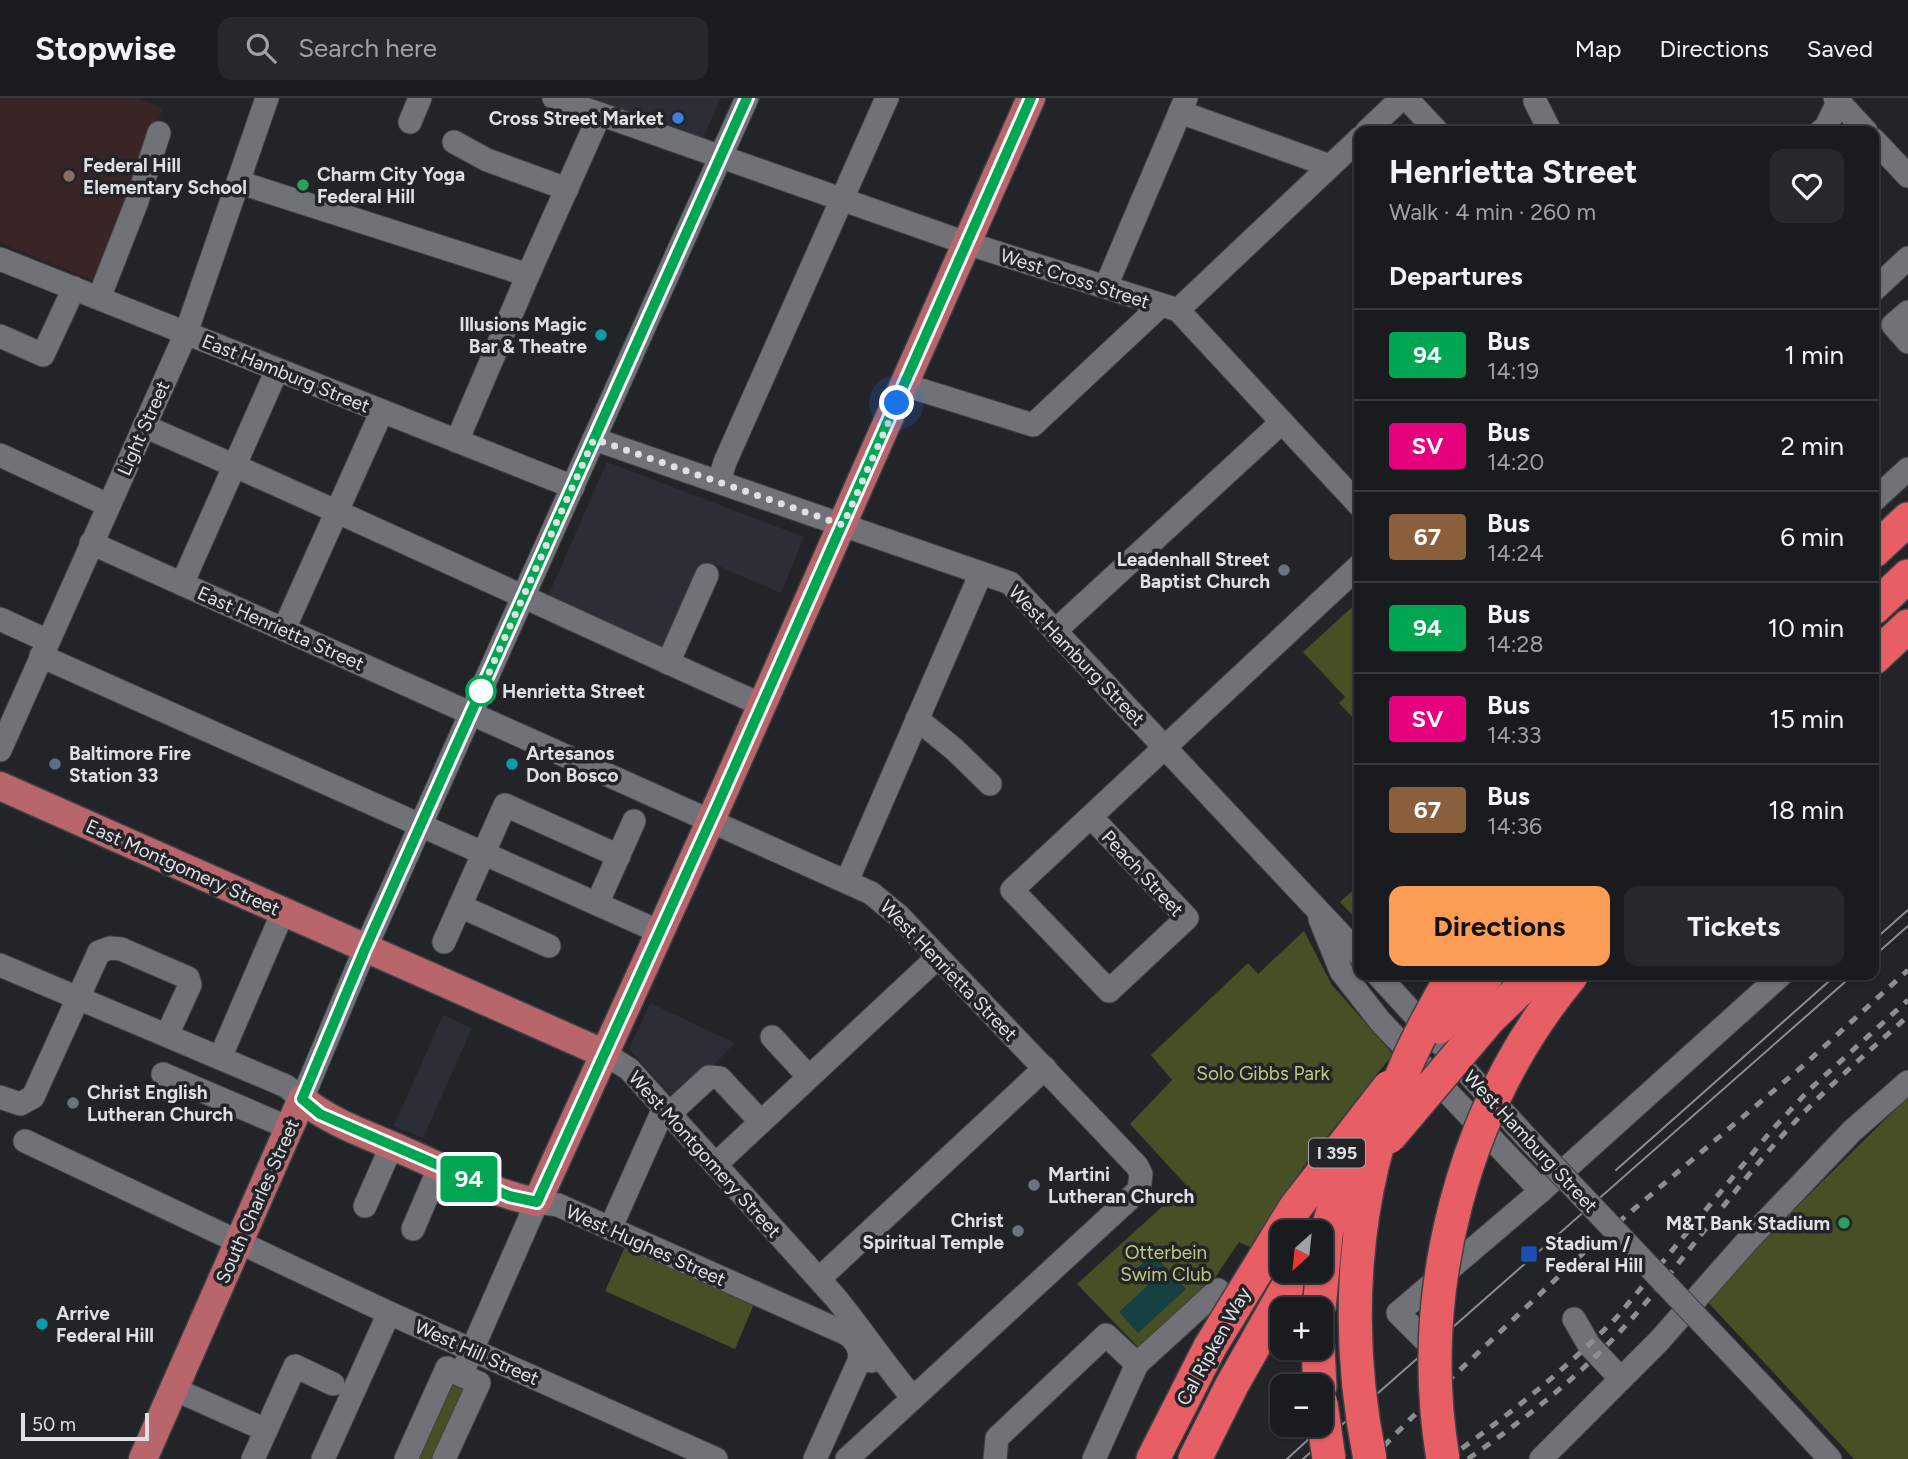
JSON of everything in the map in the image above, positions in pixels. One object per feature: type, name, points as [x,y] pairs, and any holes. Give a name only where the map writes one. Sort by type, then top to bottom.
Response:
[{"type":"highway","points":[[1879,546],[1908,519]]},
{"type":"highway","points":[[1879,603],[1908,576]]},
{"type":"highway","points":[[1879,653],[1908,626]]},
{"type":"highway","points":[[1320,1297],[1326,1235],[1348,1155],[1359,1126],[1389,1064],[1418,1019],[1448,980]]},
{"type":"highway","points":[[1370,1459],[1363,1424],[1355,1336],[1356,1279],[1367,1193],[1381,1136],[1400,1078],[1426,1021],[1449,980]]},
{"type":"highway","name":"Cal Ripken Way","points":[[1153,1459],[1210,1348],[1274,1241],[1320,1174],[1455,1008],[1482,980]]},
{"type":"highway","name":"I 395","points":[[1331,1220],[1402,1119],[1489,1019],[1530,980]]},
{"type":"highway","points":[[1443,1459],[1437,1422],[1436,1334],[1439,1284],[1449,1233],[1472,1153],[1501,1085],[1523,1045],[1568,980]]},
{"type":"highway","name":"Cal Ripken Way","points":[[1195,1459],[1244,1363],[1290,1283]]},
{"type":"highway","points":[[1326,1437],[1329,1459]]},
{"type":"main road","points":[[537,1202],[711,820],[1031,98]]},
{"type":"main road","name":"East Montgomery Street","points":[[0,786],[365,949]]},
{"type":"main road","name":"West Montgomery Street","points":[[365,949],[605,1054]]},
{"type":"main road","name":"South Charles Street","points":[[143,1459],[302,1099]]},
{"type":"main road","name":"West Hughes Street","points":[[302,1099],[320,1114],[509,1196],[537,1202]]},
{"type":"street","name":"Light Street","points":[[0,751],[186,333],[267,98]]},
{"type":"street","points":[[410,122],[420,98]]},
{"type":"street","name":"West Cross Street","points":[[554,98],[966,243],[1170,308],[1354,500]]},
{"type":"street","name":"South Charles Street","points":[[302,1099],[365,949],[747,98]]},
{"type":"street","points":[[719,482],[724,462],[887,98]]},
{"type":"street","points":[[1373,126],[1404,98],[1432,126]]},
{"type":"street","points":[[1826,126],[1838,99],[1862,126]]},
{"type":"street","points":[[1535,100],[1548,126]]},
{"type":"street","points":[[1106,286],[1183,105],[1330,166]]},
{"type":"street","points":[[457,442],[600,114]]},
{"type":"street","points":[[99,298],[136,204],[159,133]]},
{"type":"street","points":[[454,142],[486,160],[566,189]]},
{"type":"street","points":[[905,385],[1033,425],[1170,308],[1354,144]]},
{"type":"street","points":[[1879,145],[1908,176]]},
{"type":"street","points":[[238,183],[528,275]]},
{"type":"street","name":"East Hamburg Street","points":[[0,258],[573,487]]},
{"type":"street","points":[[1879,284],[1908,258]]},
{"type":"street","points":[[0,336],[43,355],[74,288]]},
{"type":"street","points":[[1908,312],[1893,325],[1908,342]]},
{"type":"street","points":[[182,584],[277,370]]},
{"type":"street","points":[[284,629],[382,411]]},
{"type":"street","points":[[1055,631],[1282,422]]},
{"type":"street","points":[[144,426],[338,510],[523,598],[762,705]]},
{"type":"street","name":"West Hamburg Street","points":[[594,439],[1010,583],[1354,949]]},
{"type":"street","points":[[0,455],[108,505]]},
{"type":"street","points":[[1879,495],[1908,469]]},
{"type":"street","name":"East Henrietta Street","points":[[92,543],[471,713]]},
{"type":"street","points":[[1091,817],[1354,571]]},
{"type":"street","points":[[847,881],[981,573]]},
{"type":"street","points":[[667,663],[707,575]]},
{"type":"street","points":[[0,619],[45,648],[421,825],[660,932]]},
{"type":"street","name":"West Henrietta Street","points":[[471,713],[847,881],[882,900],[1137,1166],[1140,1174],[1139,1190],[913,1398]]},
{"type":"street","points":[[917,719],[954,749],[990,784]]},
{"type":"street","points":[[444,942],[505,805],[619,856]]},
{"type":"street","name":"Peach Street","points":[[1091,817],[1187,918],[1109,991],[1012,890],[1091,817]]},
{"type":"street","points":[[597,904],[634,821]]},
{"type":"street","points":[[460,906],[549,946]]},
{"type":"street","points":[[1314,906],[1341,971],[1380,1021],[1542,1191]]},
{"type":"street","points":[[220,1058],[283,912]]},
{"type":"street","points":[[0,1097],[20,1104],[33,1097],[99,952],[110,948],[121,949],[188,978],[190,985],[167,1035]]},
{"type":"street","points":[[715,1165],[938,957]]},
{"type":"street","points":[[0,965],[286,1086],[302,1099]]},
{"type":"street","name":"West Hamburg Street","points":[[1383,980],[1526,1137],[1830,1459]]},
{"type":"street","points":[[1424,1339],[1398,1313],[1542,1191],[1775,980]]},
{"type":"street","points":[[772,1037],[809,1077]]},
{"type":"street","name":"West Montgomery Street","points":[[605,1054],[629,1069],[819,1279],[866,1334],[871,1361],[913,1398]]},
{"type":"street","points":[[819,1279],[1045,1068]]},
{"type":"street","points":[[163,1074],[289,1128]]},
{"type":"street","points":[[610,1229],[660,1117],[669,1114],[709,1077],[720,1079],[761,1122]]},
{"type":"street","points":[[1542,1457],[1660,1341],[1748,1240],[1852,1130],[1908,1082]]},
{"type":"street","name":"West Hill Street","points":[[25,1141],[389,1313],[716,1459]]},
{"type":"street","points":[[365,1206],[391,1145]]},
{"type":"street","points":[[413,1229],[440,1166]]},
{"type":"street","points":[[461,1375],[537,1202]]},
{"type":"street","name":"West Hughes Street","points":[[537,1202],[558,1205],[847,1334],[871,1361]]},
{"type":"street","points":[[1094,1459],[1137,1364],[1218,1290]]},
{"type":"street","points":[[822,1324],[831,1317],[835,1297]]},
{"type":"street","points":[[323,1459],[389,1313]]},
{"type":"street","points":[[1574,1319],[1589,1345],[1621,1379]]},
{"type":"street","points":[[995,1459],[997,1438],[1107,1335],[1137,1364]]},
{"type":"street","points":[[815,1459],[871,1361]]},
{"type":"street","points":[[253,1459],[295,1366],[333,1384]]},
{"type":"street","points":[[406,1459],[447,1368],[479,1383],[444,1459]]},
{"type":"street","points":[[174,1389],[266,1430]]},
{"type":"street","points":[[846,1459],[913,1398]]},
{"type":"shaded area","name":"Federal Hill Elementary School","points":[[0,98],[136,98],[163,108],[99,283],[0,243]]},
{"type":"shaded area","name":"Cross Street Market","points":[[574,98],[721,98],[701,142]]},
{"type":"shaded area","points":[[607,462],[804,537],[781,593],[707,561],[666,659],[544,605]]},
{"type":"shaded area","points":[[650,1003],[735,1043],[677,1102],[629,1049]]},
{"type":"shaded area","points":[[443,1015],[472,1028],[423,1138],[394,1126]]},
{"type":"green space","points":[[1354,605],[1354,719],[1339,703],[1345,697],[1303,652]]},
{"type":"green space","points":[[1354,889],[1354,917],[1340,902]]},
{"type":"green space","name":"Solo Gibbs Park","points":[[1304,931],[1332,985],[1393,1054],[1306,1163],[1250,1247],[1239,1242],[1212,1282],[1139,1348],[1077,1284],[1186,1185],[1130,1124],[1172,1080],[1151,1055],[1248,963],[1258,974]]},
{"type":"green space","name":"M&T Bank Stadium","points":[[1908,1097],[1908,1459],[1854,1459],[1704,1298]]},
{"type":"green space","points":[[625,1247],[754,1304],[735,1349],[605,1291]]},
{"type":"green space","points":[[449,1373],[474,1385],[440,1459],[410,1459]]},
{"type":"water","points":[[1153,1254],[1186,1289],[1138,1333],[1119,1312],[1150,1283],[1137,1268]]},
{"type":"tram line","points":[[1879,936],[1908,910]]},
{"type":"tram line","points":[[1879,952],[1908,926]]},
{"type":"tram line","points":[[1616,1170],[1830,980]]},
{"type":"tram line","points":[[1303,1459],[1847,980]]},
{"type":"tram line","points":[[1287,1459],[1311,1437]]},
{"type":"railway","points":[[1371,1459],[1443,1386],[1594,1243],[1804,1065],[1908,970]]},
{"type":"railway","points":[[1447,1459],[1535,1392],[1617,1317],[1771,1131],[1810,1089],[1908,1000]]},
{"type":"railway","points":[[1468,1459],[1551,1396],[1608,1344],[1666,1279],[1781,1137],[1827,1090],[1908,1016]]},
{"type":"bus line","name":"94","points":[[747,98],[365,949],[302,1099],[320,1114],[509,1196],[537,1202],[719,802],[1031,98]]},
{"type":"place","name":"Cross Street Market","points":[[678,118]]},
{"type":"place","name":"Federal Hill Elementary School","points":[[69,176]]},
{"type":"place","name":"Charm City Yoga Federal Hill","points":[[303,185]]},
{"type":"place","name":"Illusions Magic Bar & Theatre","points":[[601,335]]},
{"type":"place","name":"Leadenhall Street Baptist Church","points":[[1284,570]]},
{"type":"place","name":"Henrietta Street","points":[[481,691]]},
{"type":"place","name":"Baltimore Fire Station 33","points":[[55,764]]},
{"type":"place","name":"Artesanos Don Bosco","points":[[512,764]]},
{"type":"place","name":"Christ English Lutheran Church","points":[[73,1103]]},
{"type":"place","name":"Martini Lutheran Church","points":[[1034,1185]]},
{"type":"place","name":"M&T Bank Stadium","points":[[1844,1223]]},
{"type":"place","name":"Christ Spiritual Temple","points":[[1018,1231]]},
{"type":"place","name":"Stadium / Federal Hill","points":[[1529,1254]]},
{"type":"place","name":"Arrive Federal Hill","points":[[42,1324]]},
{"type":"route","points":[[481,691],[480,693],[594,439],[843,525],[897,403]]},
{"type":"park label","name":"Otterbein Swim Club","points":[[1166,1263]]}]
